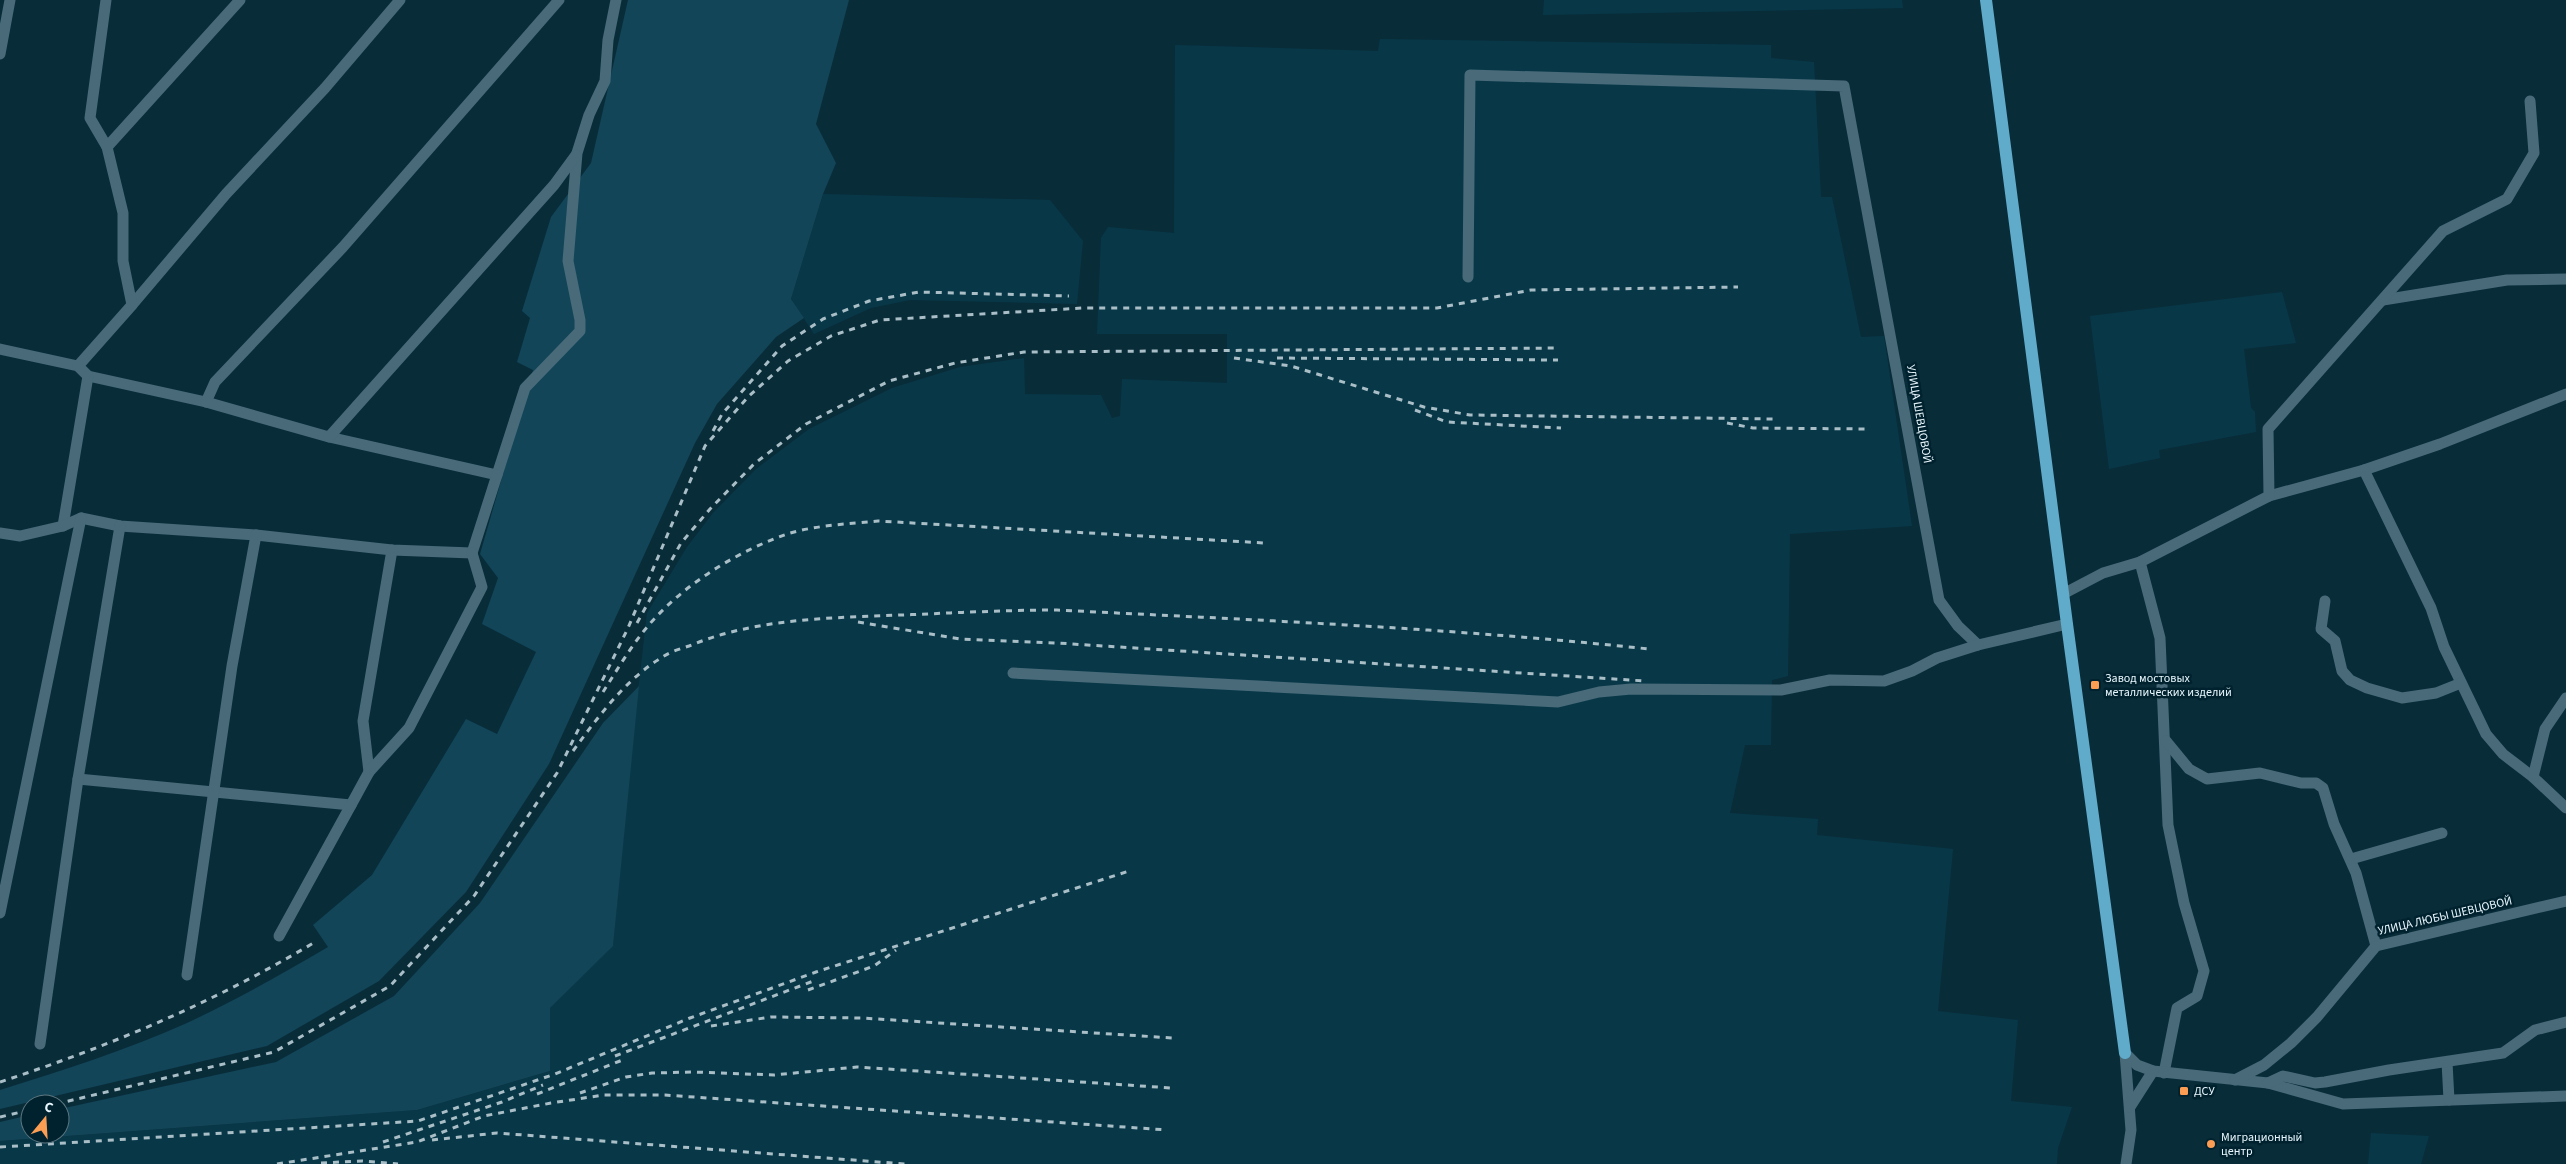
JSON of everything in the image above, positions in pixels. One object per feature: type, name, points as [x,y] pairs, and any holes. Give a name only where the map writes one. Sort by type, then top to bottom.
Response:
[{"type":"main road","points":[[1986,0],[2125,1053]]},
{"type":"street","points":[[0,54],[10,0]]},
{"type":"street","points":[[106,0],[90,118],[107,147],[123,214],[123,261],[132,305]]},
{"type":"street","points":[[107,147],[240,0]]},
{"type":"street","points":[[78,366],[226,194],[325,88],[400,0]]},
{"type":"street","points":[[206,402],[215,382],[343,248],[560,0]]},
{"type":"street","points":[[279,936],[369,772],[409,728],[482,587],[472,553],[525,388],[580,331],[580,320],[568,261],[577,153],[590,115],[605,81],[608,40],[616,0]]},
{"type":"street","name":"УЛИЦА ШЕВЦОВОЙ","points":[[1468,277],[1470,74],[1844,86],[1939,600],[1958,626],[1978,645]]},
{"type":"street","points":[[2269,496],[2268,429],[2443,231],[2506,199],[2534,153],[2530,101]]},
{"type":"street","points":[[329,437],[554,185],[577,153]]},
{"type":"street","points":[[2383,300],[2507,280],[2566,279]]},
{"type":"street","points":[[0,349],[78,366],[88,376],[206,402],[329,437],[497,476]]},
{"type":"street","points":[[63,526],[88,376]]},
{"type":"street","points":[[2063,594],[2103,574],[2140,562],[2269,496],[2364,470],[2440,444],[2566,394]]},
{"type":"street","points":[[2364,470],[2431,608],[2444,647],[2486,734],[2503,754],[2533,777],[2566,808]]},
{"type":"street","points":[[0,533],[20,536],[63,526],[81,518],[120,526],[256,535],[392,550],[472,553]]},
{"type":"street","points":[[0,913],[81,518]]},
{"type":"street","points":[[40,1044],[78,780],[120,526]]},
{"type":"street","points":[[187,975],[232,666],[256,535]]},
{"type":"street","points":[[369,772],[363,721],[392,550]]},
{"type":"street","points":[[2130,1107],[2158,1072],[2177,1008],[2197,996],[2204,971],[2184,903],[2168,825],[2166,741],[2160,638],[2140,562]]},
{"type":"street","points":[[2325,601],[2321,629],[2335,641],[2342,671],[2350,680],[2367,688],[2402,698],[2436,693],[2461,683]]},
{"type":"street","points":[[1013,673],[1558,702],[1599,692],[1631,689],[1781,690],[1830,680],[1884,682],[1912,671],[1937,658],[1978,645],[2067,624]]},
{"type":"street","points":[[2533,777],[2545,729],[2566,698]]},
{"type":"street","points":[[2166,741],[2189,769],[2207,779],[2260,773],[2301,783],[2319,785],[2323,788],[2334,824],[2351,859],[2376,946]]},
{"type":"street","points":[[78,780],[351,805]]},
{"type":"street","points":[[2351,859],[2442,833]]},
{"type":"street","name":"УЛИЦА ЛЮБЫ ШЕВЦОВОЙ","points":[[2234,1080],[2264,1065],[2317,1018],[2376,946],[2566,901]]},
{"type":"street","points":[[2268,1083],[2283,1076],[2315,1083],[2324,1082],[2503,1053],[2535,1030],[2566,1022]]},
{"type":"street","points":[[2125,1053],[2137,1064],[2158,1072],[2268,1083],[2342,1104],[2566,1096]]},
{"type":"street","points":[[2125,1053],[2131,1130],[2126,1164]]},
{"type":"street","points":[[2448,1062],[2449,1100]]},
{"type":"shaded area","points":[[628,0],[849,0],[816,124],[836,163],[823,194],[791,299],[804,318],[776,337],[717,404],[695,443],[549,764],[466,892],[379,981],[267,1046],[64,1094],[20,1094],[20,1104],[0,1109],[0,1090],[118,1051],[187,1023],[259,986],[328,947],[313,925],[372,875],[466,719],[497,734],[536,652],[482,624],[498,578],[480,554],[533,370],[517,362],[530,318],[522,311],[551,217],[591,163]]},
{"type":"shaded area","points":[[1544,0],[1902,0],[1903,8],[1543,15]]},
{"type":"shaded area","points":[[1380,39],[1771,45],[1771,58],[1814,62],[1821,197],[1832,197],[1861,337],[1884,336],[1912,526],[1790,534],[1788,676],[1772,680],[1771,745],[1745,745],[1730,813],[1818,819],[1817,835],[1953,849],[1938,1011],[2018,1020],[2011,1101],[2072,1107],[2058,1148],[2057,1164],[0,1164],[0,1141],[20,1140],[20,1144],[70,1144],[70,1136],[417,1110],[550,1071],[550,1008],[613,945],[630,762],[647,613],[687,547],[713,513],[756,469],[809,429],[892,388],[960,367],[1024,358],[1025,394],[1101,395],[1112,418],[1120,416],[1122,379],[1227,383],[1227,334],[1097,334],[1101,238],[1108,227],[1174,233],[1175,45],[1378,51]]},
{"type":"shaded area","points":[[823,194],[1050,200],[1083,241],[1077,304],[910,300],[871,308],[814,334],[791,299]]},
{"type":"shaded area","points":[[2282,292],[2296,343],[2244,349],[2251,408],[2255,412],[2256,432],[2159,450],[2160,458],[2109,469],[2090,316]]},
{"type":"shaded area","points":[[639,686],[613,946],[550,1008],[550,1071],[417,1110],[70,1136],[70,1107],[276,1062],[394,996],[480,903],[603,723]]},
{"type":"shaded area","points":[[20,1117],[20,1140],[0,1141],[0,1122]]},
{"type":"shaded area","points":[[2371,1133],[2429,1136],[2421,1164],[2368,1164]]},
{"type":"railway","points":[[70,1101],[274,1052],[390,986],[474,896],[557,773],[628,628],[705,446],[748,397],[788,361],[831,336],[880,320],[1083,308],[1437,308],[1531,290],[1738,287]]},
{"type":"railway","points":[[713,431],[722,414],[782,346],[823,319],[869,301],[919,292],[1069,296]]},
{"type":"railway","points":[[637,623],[681,543],[710,509],[754,464],[806,424],[889,381],[955,363],[1024,352],[1559,348]]},
{"type":"railway","points":[[1234,358],[1291,366],[1424,407],[1470,415],[1775,419]]},
{"type":"railway","points":[[1277,358],[1558,360]]},
{"type":"railway","points":[[1415,410],[1447,422],[1561,428]]},
{"type":"railway","points":[[1727,423],[1753,428],[1867,429]]},
{"type":"railway","points":[[603,692],[641,634],[684,591],[717,568],[751,549],[798,531],[832,525],[878,521],[1265,543]]},
{"type":"railway","points":[[573,751],[602,712],[624,688],[664,656],[714,637],[740,630],[794,621],[847,617],[1057,610],[1427,630],[1649,649]]},
{"type":"railway","points":[[858,622],[960,639],[1057,643],[1645,681]]},
{"type":"railway","points":[[0,1147],[418,1121],[555,1074],[690,1018],[816,972],[1129,871]]},
{"type":"railway","points":[[0,1082],[122,1038],[161,1021],[239,984],[315,942]]},
{"type":"railway","points":[[808,990],[874,966],[896,950]]},
{"type":"railway","points":[[615,1056],[816,980]]},
{"type":"railway","points":[[711,1026],[771,1017],[862,1018],[1173,1038]]},
{"type":"railway","points":[[537,1094],[625,1059]]},
{"type":"railway","points":[[580,1093],[626,1077],[652,1073],[693,1072],[774,1075],[857,1067],[1171,1088]]},
{"type":"railway","points":[[383,1142],[502,1102],[543,1085]]},
{"type":"railway","points":[[277,1164],[417,1142],[484,1116],[604,1095],[665,1095],[1167,1130]]},
{"type":"railway","points":[[0,1117],[20,1112]]},
{"type":"railway","points":[[432,1140],[497,1133],[905,1164]]},
{"type":"railway","points":[[321,1163],[362,1161],[398,1164]]},
{"type":"place","name":"Завод мостовых металлических изделий","points":[[2095,685]]},
{"type":"place","name":"ДСУ","points":[[2184,1091]]},
{"type":"place","name":"Миграционный центр","points":[[2211,1144]]}]
